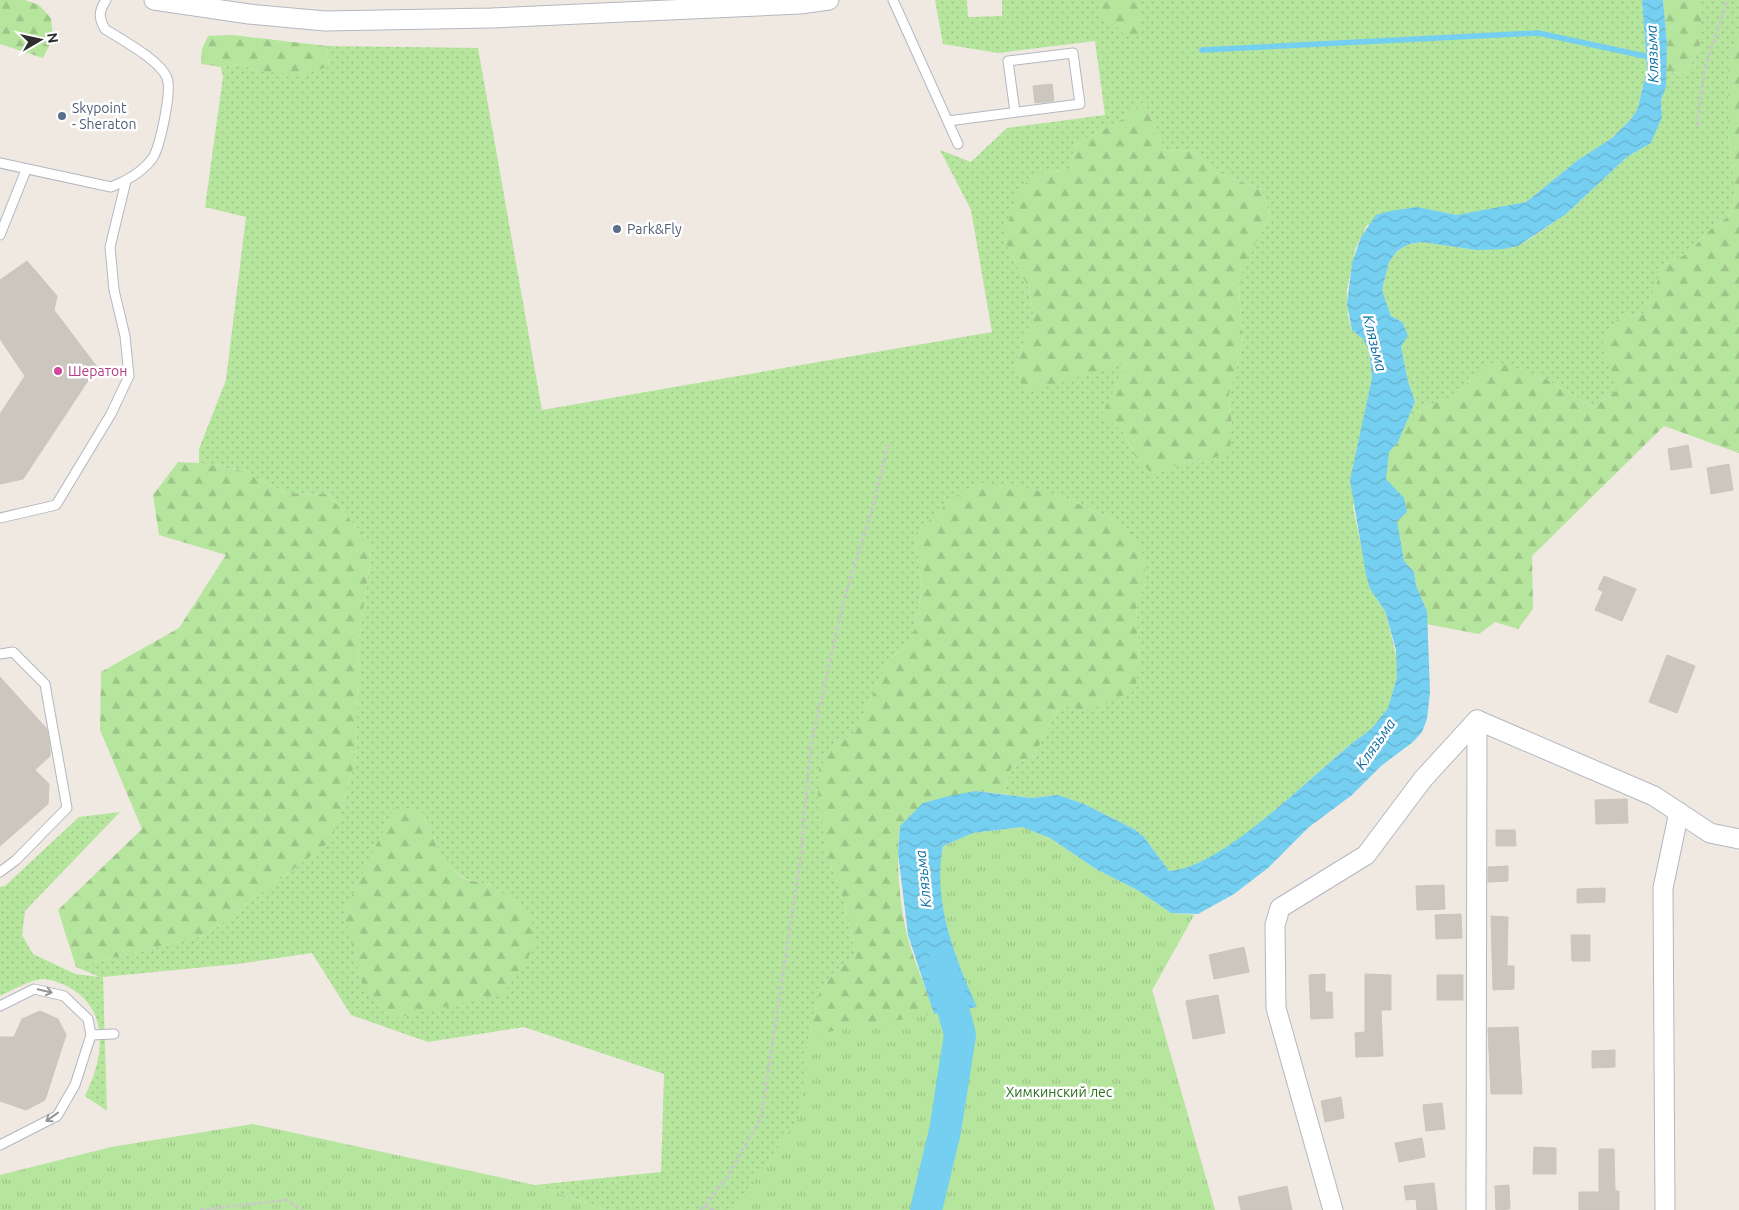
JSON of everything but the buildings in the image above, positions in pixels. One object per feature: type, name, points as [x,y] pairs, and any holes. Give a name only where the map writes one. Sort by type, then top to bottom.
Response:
[{"type":"street","points":[[154,0],[249,14],[325,21],[491,18],[800,4],[829,0]]},
{"type":"street","points":[[1477,720],[1654,796],[1710,833],[1739,839]]},
{"type":"street","points":[[1333,1210],[1276,1008],[1274,925],[1280,908],[1366,855],[1422,780],[1477,720]]},
{"type":"street","points":[[1476,1210],[1477,720]]},
{"type":"street","points":[[1665,1210],[1663,888],[1679,812]]},
{"type":"lane","points":[[0,164],[111,187],[126,181],[152,159],[170,94],[167,78],[159,65],[105,28],[100,20],[100,10],[106,0]]},
{"type":"lane","points":[[893,0],[958,144]]},
{"type":"lane","points":[[948,121],[1080,104],[1073,53],[1008,61],[1015,112]]},
{"type":"lane","points":[[0,235],[26,170]]},
{"type":"lane","points":[[0,518],[56,505],[111,414],[129,376],[125,336],[114,290],[110,247],[126,181]]},
{"type":"lane","points":[[0,654],[13,652],[45,684],[67,808],[16,860],[0,872]]},
{"type":"lane","points":[[0,1006],[34,989],[64,996],[88,1019],[91,1035],[75,1085],[57,1116],[0,1146]]},
{"type":"lane","points":[[91,1035],[114,1034]]},
{"type":"path","points":[[1696,126],[1706,67],[1728,0]]},
{"type":"path","points":[[701,1210],[726,1179],[762,1118],[800,862],[811,746],[844,600],[874,503],[888,446]]},
{"type":"path","points":[[200,1210],[287,1200],[302,1210]]},
{"type":"path","points":[[704,1206],[714,1210]]},
{"type":"green space","points":[[0,0],[25,0],[39,5],[51,18],[53,38],[43,58],[0,44]]},
{"type":"green space","points":[[935,0],[967,0],[968,17],[1002,16],[1002,0],[1642,0],[1647,68],[1638,108],[1631,119],[1612,138],[1578,160],[1526,202],[1470,214],[1457,215],[1443,212],[1367,225],[1355,250],[1347,290],[1348,317],[1352,330],[1363,339],[1369,351],[1372,378],[1366,406],[1353,507],[1370,589],[1385,611],[1398,663],[1397,677],[1388,708],[1371,729],[1236,842],[1195,866],[1169,871],[1144,837],[1134,829],[1084,804],[1058,795],[1031,798],[1003,794],[1011,768],[1035,754],[1060,704],[1139,664],[1136,605],[1146,581],[1130,530],[1106,516],[1058,495],[915,534],[922,588],[912,643],[889,659],[855,733],[832,746],[826,851],[844,902],[856,956],[835,971],[819,994],[809,1035],[799,1118],[734,1210],[606,1210],[535,1185],[661,1172],[664,1074],[524,1027],[428,1042],[351,1015],[312,953],[237,964],[103,977],[107,1111],[85,1096],[96,1067],[100,1038],[98,1024],[93,1011],[84,999],[66,986],[43,979],[27,983],[0,996],[0,887],[5,886],[79,817],[120,812],[25,911],[22,935],[33,954],[75,974],[100,977],[76,967],[206,935],[332,840],[356,759],[359,640],[372,545],[328,494],[286,493],[243,471],[199,463],[199,449],[226,380],[246,217],[205,207],[223,77],[221,67],[240,64],[257,71],[329,66],[327,46],[478,48],[542,410],[992,332],[971,210],[940,150],[971,162],[1007,128],[1105,115],[1095,41],[998,53],[943,44]],"holes":[[[1144,102],[1165,150],[1194,151],[1213,171],[1262,190],[1270,216],[1244,263],[1239,290],[1243,343],[1229,395],[1232,423],[1206,461],[1178,464],[1135,456],[1123,432],[1103,414],[1127,362],[1014,367],[1034,317],[1029,289],[1003,238],[1043,172],[1070,171],[1075,145],[1123,119]],[[421,809],[443,861],[465,879],[491,885],[344,911]]]},
{"type":"green space","points":[[1099,0],[1140,0],[1142,4],[1140,33],[1127,37],[1117,27],[1104,22],[1098,10]]},
{"type":"green space","points":[[1663,0],[1701,0],[1701,43],[1686,73],[1664,72],[1667,43]]},
{"type":"green space","points":[[1701,0],[1739,0],[1739,32],[1728,111],[1728,136],[1736,191],[1729,216],[1707,232],[1689,253],[1664,264],[1645,313],[1618,319],[1616,391],[1593,407],[1546,379],[1474,375],[1457,395],[1432,404],[1408,417],[1415,402],[1408,381],[1401,347],[1402,322],[1391,316],[1382,290],[1389,262],[1397,251],[1409,244],[1422,242],[1476,250],[1518,246],[1566,214],[1627,157],[1651,143],[1662,117],[1661,100],[1665,87],[1664,72],[1686,73],[1701,43]]},
{"type":"green space","points":[[1739,32],[1739,453],[1664,426],[1532,556],[1533,609],[1518,629],[1495,622],[1479,634],[1426,624],[1427,611],[1416,585],[1414,572],[1404,561],[1385,479],[1389,452],[1398,442],[1408,417],[1432,404],[1457,395],[1474,375],[1496,361],[1546,379],[1593,407],[1616,391],[1602,340],[1618,319],[1645,313],[1664,264],[1689,253],[1707,232],[1729,216],[1736,191],[1728,136],[1728,63]]},
{"type":"green space","points":[[232,35],[327,46],[329,66],[304,75],[257,71],[240,64],[221,67],[201,64],[202,49],[208,36]]},
{"type":"green space","points":[[1144,102],[1165,150],[1194,151],[1213,171],[1262,190],[1270,216],[1245,263],[1239,290],[1243,343],[1229,395],[1232,423],[1230,451],[1206,461],[1178,464],[1154,476],[1135,456],[1123,432],[1102,414],[1127,363],[1025,393],[1014,367],[1034,317],[1029,289],[1003,238],[1020,187],[1043,172],[1070,171],[1075,145],[1123,119]]},
{"type":"green space","points":[[178,462],[199,463],[243,471],[286,493],[328,494],[372,545],[359,640],[356,759],[332,840],[206,935],[76,967],[58,910],[142,829],[100,730],[101,672],[179,628],[226,555],[159,535],[153,495]]},
{"type":"green space","points":[[977,483],[1004,484],[1058,495],[1106,516],[1130,530],[1143,554],[1146,581],[1136,605],[1139,664],[1135,690],[1086,712],[1060,704],[1035,754],[1011,768],[1003,794],[976,791],[900,826],[898,872],[901,904],[911,949],[934,1014],[1171,913],[1194,915],[1152,990],[1215,1210],[734,1210],[799,1118],[809,1035],[819,993],[835,971],[856,956],[844,902],[826,851],[818,798],[819,769],[832,746],[855,733],[889,659],[912,643],[922,588],[915,534],[954,497]]},
{"type":"green space","points":[[394,808],[421,809],[443,861],[464,879],[491,885],[514,900],[532,920],[534,948],[503,994],[396,1018],[374,1002],[360,978],[344,912]]},
{"type":"green space","name":"Химкинский лес","points":[[1022,827],[1050,838],[1096,869],[1139,891],[1171,913],[1194,915],[1152,990],[1215,1210],[734,1210],[799,1118],[809,1035],[976,1007],[946,924],[939,873],[943,846],[973,833]]},
{"type":"green space","points":[[253,1124],[535,1185],[606,1210],[0,1210],[0,1175],[111,1147]]},
{"type":"water","points":[[1642,0],[1663,0],[1667,43],[1666,87],[1661,100],[1662,117],[1651,143],[1627,157],[1566,214],[1518,246],[1504,249],[1476,250],[1422,242],[1409,244],[1397,251],[1389,262],[1382,290],[1391,316],[1402,322],[1408,335],[1401,347],[1408,381],[1415,402],[1398,442],[1389,452],[1386,479],[1404,498],[1407,512],[1397,521],[1404,561],[1414,572],[1416,585],[1427,611],[1430,692],[1427,719],[1422,732],[1413,742],[1381,766],[1352,795],[1309,827],[1268,868],[1234,894],[1198,914],[1171,913],[1139,891],[1096,869],[1050,838],[1022,827],[973,833],[943,846],[940,866],[943,908],[954,949],[977,1007],[934,1014],[908,935],[898,853],[900,826],[923,803],[976,791],[1031,798],[1058,795],[1084,804],[1134,829],[1144,837],[1169,871],[1190,866],[1213,855],[1238,839],[1371,729],[1388,708],[1397,677],[1396,650],[1385,611],[1370,589],[1366,575],[1350,480],[1372,378],[1369,351],[1363,339],[1352,330],[1347,304],[1352,263],[1361,237],[1376,215],[1390,211],[1417,207],[1457,215],[1526,202],[1578,160],[1612,138],[1631,119],[1638,108],[1647,68]]},
{"type":"waterway","points":[[1202,50],[1538,33],[1654,58]]},
{"type":"waterway","name":"Клязьма","points":[[926,1210],[945,1131],[960,1035],[942,967]]},
{"type":"place","name":"Skypoint - Sheraton","points":[[62,116]]},
{"type":"place","name":"Park&Fly","points":[[617,229]]},
{"type":"place","name":"Шератон","points":[[58,371]]}]
